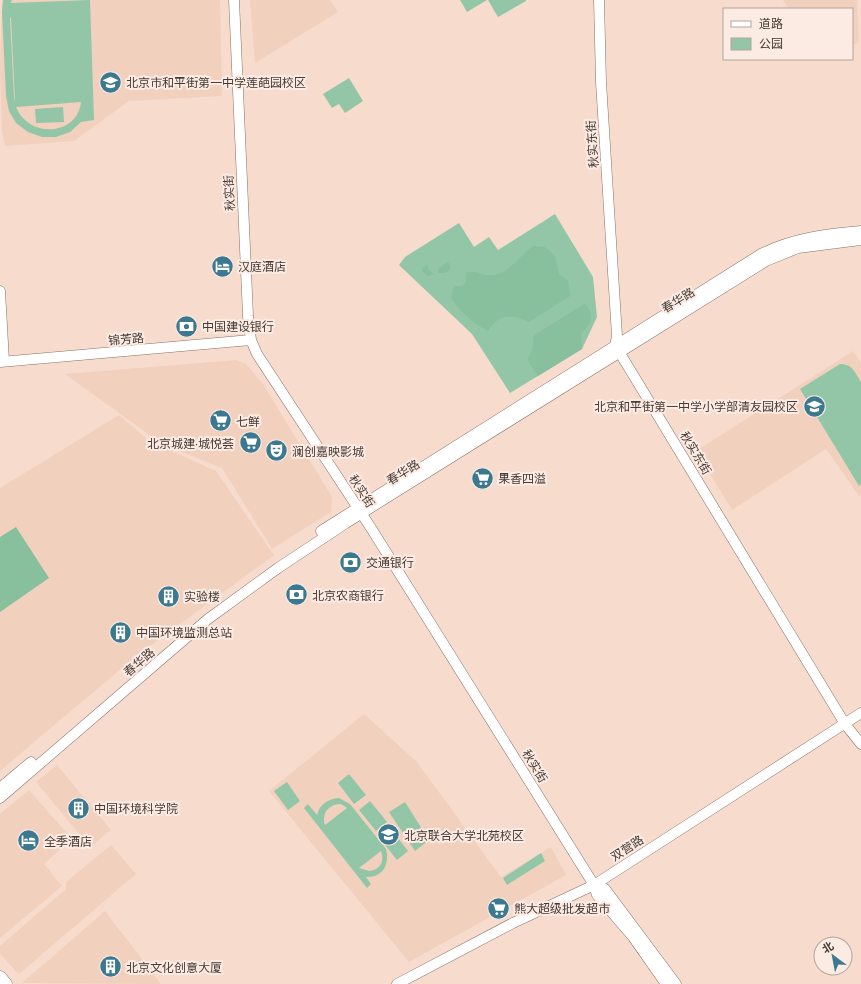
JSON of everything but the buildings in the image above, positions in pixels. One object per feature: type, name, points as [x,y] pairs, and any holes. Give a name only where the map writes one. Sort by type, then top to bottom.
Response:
[{"type":"main road","points":[[0,978],[6,984]]},
{"type":"street","name":"秋实街","points":[[234,0],[247,309],[251,340],[257,354],[359,510],[594,885],[605,889],[608,901],[666,984]]},
{"type":"street","name":"秋实东街","points":[[599,0],[601,82],[618,349],[845,724],[861,744]]},
{"type":"street","name":"春华路","points":[[618,349],[767,251],[806,238],[861,231]]},
{"type":"street","name":"春华路","points":[[0,788],[204,614],[275,562],[618,349],[776,256],[808,246],[861,240]]},
{"type":"street","points":[[0,291],[2,362]]},
{"type":"street","name":"锦芳路","points":[[2,362],[251,340]]},
{"type":"street","name":"春华路","points":[[0,798],[234,599],[359,510]]},
{"type":"street","name":"双营路","points":[[397,984],[513,923],[594,885],[861,713]]},
{"type":"street","name":"秋实街","points":[[608,901],[676,984]]},
{"type":"shaded area","name":"北京市和平街第一中学莲葩园校区","points":[[2,0],[220,0],[222,96],[129,101],[74,141],[5,146],[2,132],[0,68]]},
{"type":"shaded area","points":[[250,0],[330,0],[338,12],[255,63]]},
{"type":"shaded area","points":[[783,0],[857,0],[859,42],[853,45],[853,8],[788,8]]},
{"type":"shaded area","name":"北京和平街第一中学小学部清友园校区","points":[[853,351],[861,363],[861,495],[859,496],[826,449],[732,510],[696,451]]},
{"type":"shaded area","name":"北京城建·城悦荟","points":[[236,360],[246,364],[263,384],[332,497],[331,512],[272,549],[222,468],[162,444],[65,374]]},
{"type":"shaded area","points":[[119,415],[149,441],[216,471],[274,555],[135,657],[0,771],[0,488]]},
{"type":"shaded area","name":"北京联合大学北苑校区","points":[[364,714],[417,762],[501,877],[551,847],[566,875],[409,962],[269,791]]},
{"type":"shaded area","points":[[57,765],[111,830],[90,847],[36,782]]},
{"type":"shaded area","points":[[29,790],[72,839],[44,864],[62,886],[0,938],[0,814]]},
{"type":"shaded area","points":[[111,845],[136,874],[19,974],[0,954],[0,946],[66,889],[66,882]]},
{"type":"shaded area","points":[[105,911],[161,984],[22,983]]},
{"type":"green space","points":[[3,0],[12,0],[11,3],[90,0],[94,120],[81,122],[70,132],[56,137],[42,137],[28,132],[16,123],[9,111],[6,96],[2,12]],"holes":[[[10,17],[11,18],[15,102],[14,97]],[[81,102],[78,114],[71,122],[62,127],[52,129],[41,128],[31,124],[22,117],[16,107]]]},
{"type":"green space","points":[[460,0],[487,0],[467,12]]},
{"type":"green space","points":[[488,0],[526,0],[526,1],[498,17]]},
{"type":"green space","points":[[349,78],[363,101],[345,113],[339,104],[332,108],[323,94]]},
{"type":"green space","points":[[63,107],[64,122],[36,123],[35,109]]},
{"type":"green space","points":[[555,214],[593,277],[597,317],[582,349],[510,393],[472,334],[399,265],[405,257],[459,223],[474,247],[489,237],[498,250]]},
{"type":"green space","points":[[533,246],[545,247],[555,256],[559,274],[568,281],[570,296],[529,322],[523,319],[506,317],[496,321],[488,331],[468,317],[451,298],[454,286],[462,286],[466,282],[466,273],[476,272],[483,275],[490,275],[503,272]]},
{"type":"green space","points":[[447,262],[450,264],[450,270],[445,273],[438,273],[438,269]]},
{"type":"green space","points":[[428,265],[428,269],[434,274],[428,276],[422,271],[423,267]]},
{"type":"green space","points":[[584,304],[590,311],[591,319],[590,323],[581,333],[582,349],[538,376],[527,360],[533,348],[533,336]]},
{"type":"green space","points":[[840,364],[851,367],[861,382],[861,484],[859,486],[800,389]]},
{"type":"green space","points":[[16,527],[49,578],[0,612],[0,537]]},
{"type":"green space","points":[[349,774],[366,795],[354,804],[338,783]]},
{"type":"green space","points":[[287,782],[300,801],[288,810],[274,791]]},
{"type":"green space","points":[[339,798],[350,804],[386,849],[386,865],[381,873],[372,877],[366,877],[371,884],[367,888],[304,808],[308,804],[317,815],[322,805]],"holes":[[[341,804],[347,808],[325,825],[324,817],[327,810],[330,807]],[[381,851],[382,861],[379,867],[369,871],[359,868]]]},
{"type":"green space","points":[[370,801],[387,822],[376,831],[359,810]]},
{"type":"green space","points":[[405,802],[429,840],[415,851],[389,812]]},
{"type":"green space","points":[[390,828],[408,851],[397,860],[379,837]]},
{"type":"green space","points":[[541,853],[545,861],[507,885],[503,878]]},
{"type":"place","name":"北京市和平街第一中学莲葩园校区","points":[[111,82]]},
{"type":"place","name":"汉庭酒店","points":[[223,266]]},
{"type":"place","name":"中国建设银行","points":[[186,326]]},
{"type":"place","name":"北京和平街第一中学小学部清友园校区","points":[[814,406]]},
{"type":"place","name":"七鲜","points":[[220,421]]},
{"type":"place","name":"北京城建·城悦荟","points":[[250,443]]},
{"type":"place","name":"澜创嘉映影城","points":[[276,451]]},
{"type":"place","name":"果香四溢","points":[[483,478]]},
{"type":"place","name":"交通银行","points":[[351,562]]},
{"type":"place","name":"北京农商银行","points":[[297,595]]},
{"type":"place","name":"实验楼","points":[[169,596]]},
{"type":"place","name":"中国环境监测总站","points":[[120,632]]},
{"type":"place","name":"中国环境科学院","points":[[79,808]]},
{"type":"place","name":"北京联合大学北苑校区","points":[[388,835]]},
{"type":"place","name":"全季酒店","points":[[29,841]]},
{"type":"place","name":"熊大超级批发超市","points":[[499,908]]},
{"type":"place","name":"北京文化创意大厦","points":[[111,967]]}]
